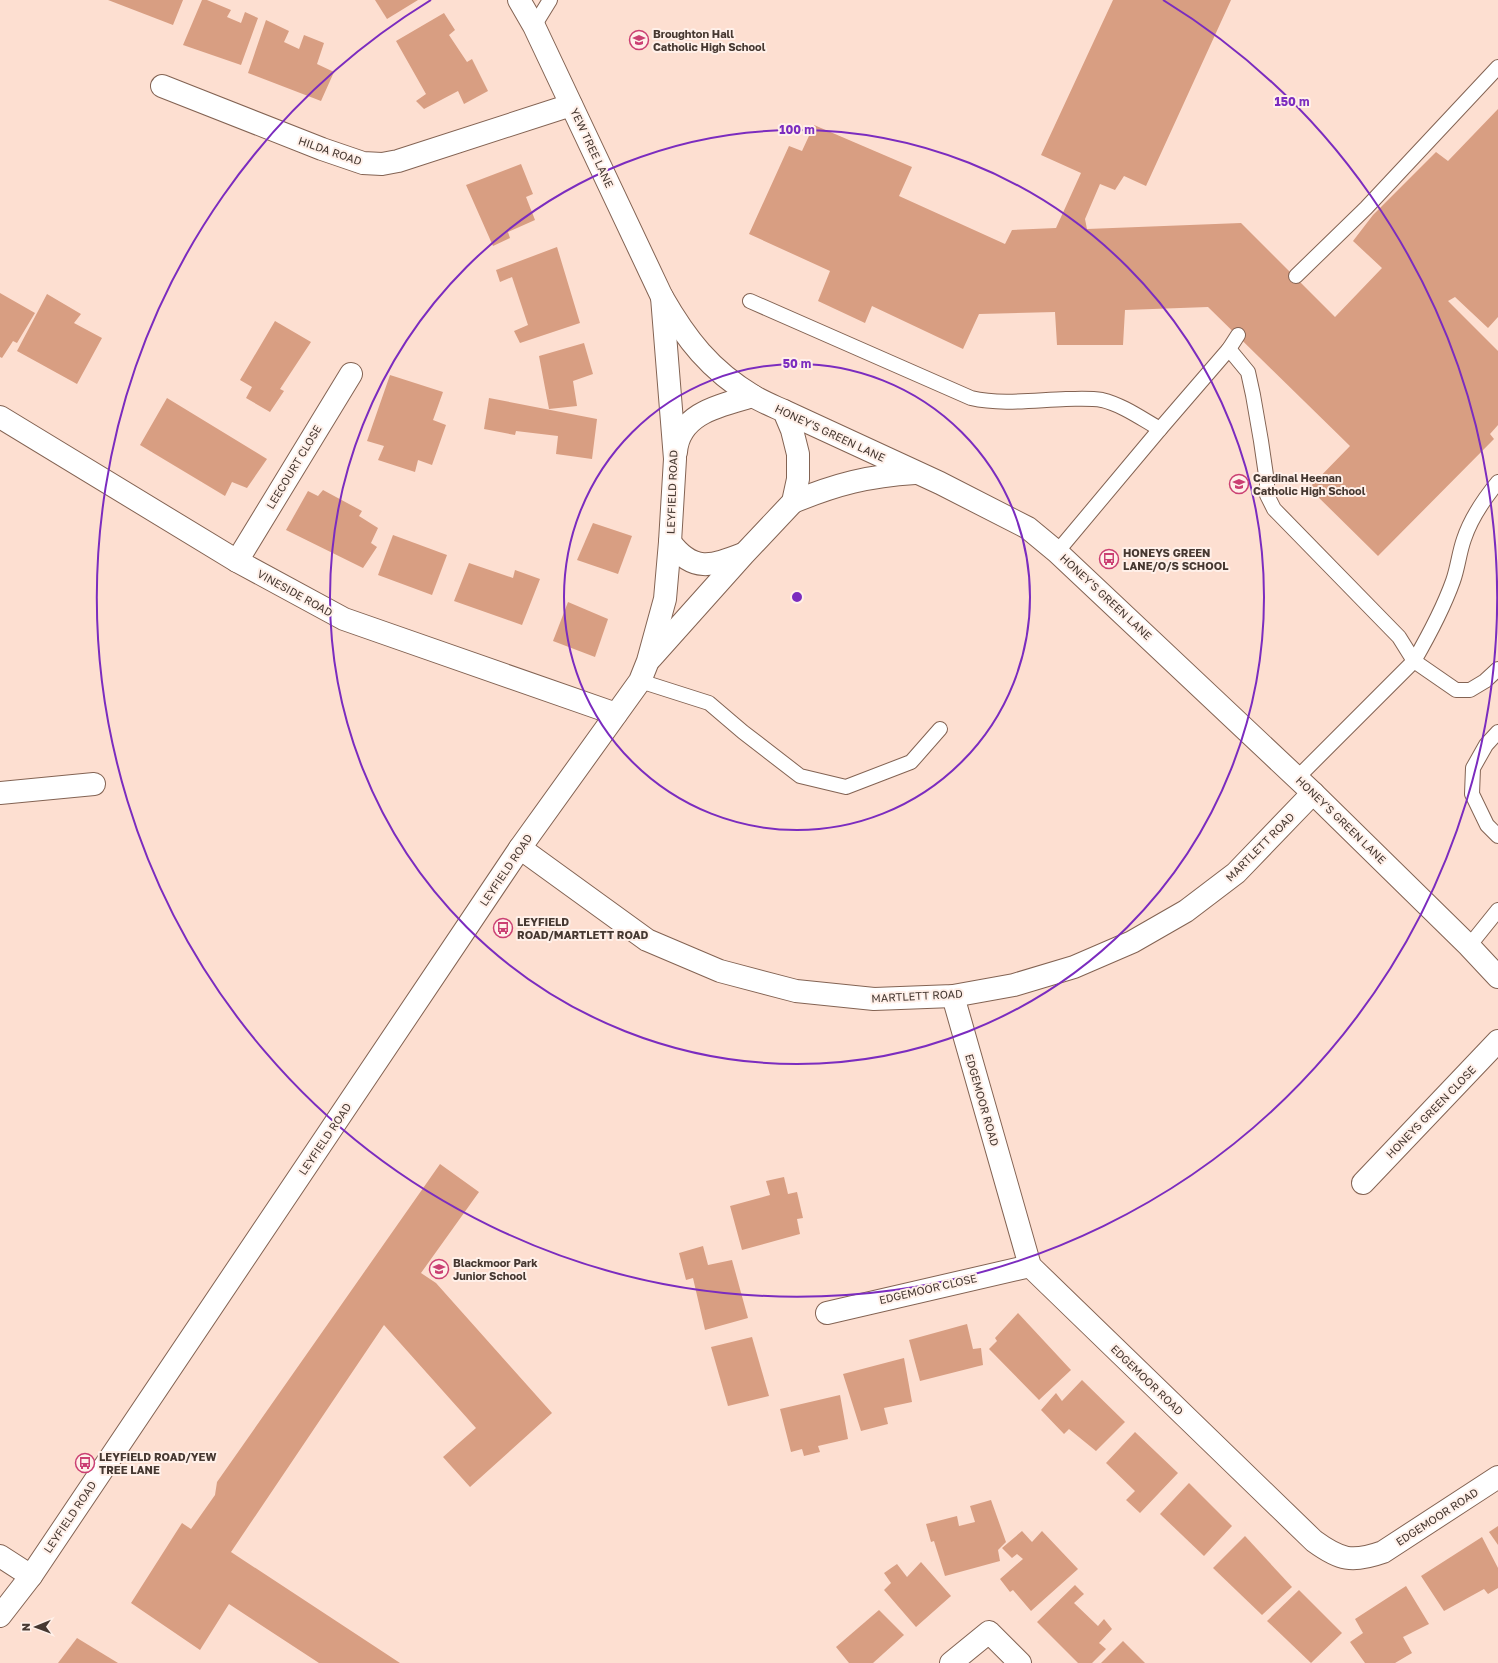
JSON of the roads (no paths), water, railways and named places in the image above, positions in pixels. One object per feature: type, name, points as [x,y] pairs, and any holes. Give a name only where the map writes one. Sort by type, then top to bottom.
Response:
[{"type":"street","name":"YEW TREE LANE","points":[[519,0],[534,26],[662,297]]},
{"type":"street","name":"HILDA ROAD","points":[[162,86],[322,149],[363,163],[382,164],[398,161],[572,105]]},
{"type":"street","name":"HONEY'S GREEN LANE","points":[[662,297],[679,326],[700,353],[725,377],[753,396],[915,473],[940,483],[1028,528],[1057,552],[1313,793],[1498,977]]},
{"type":"street","name":"LEYFIELD ROAD","points":[[644,671],[665,598],[675,459],[662,297]]},
{"type":"street","name":"LEECOURT CLOSE","points":[[237,561],[351,374]]},
{"type":"street","points":[[675,459],[676,448],[680,437],[685,427],[696,416],[711,409],[753,396]]},
{"type":"street","points":[[784,411],[792,430],[798,454],[798,479],[793,502]]},
{"type":"street","name":"VINESIDE ROAD","points":[[0,417],[237,561],[344,619],[616,714]]},
{"type":"street","points":[[793,502],[822,490],[852,481],[883,475],[915,473]]},
{"type":"street","name":"LEYFIELD ROAD","points":[[0,1616],[30,1576],[520,848],[616,714],[644,671],[744,554],[793,502]]},
{"type":"street","points":[[670,542],[685,558],[695,563],[706,565],[717,564],[744,554]]},
{"type":"street","points":[[0,793],[94,784]]},
{"type":"street","name":"MARTLETT ROAD","points":[[520,848],[647,940],[720,971],[804,992],[874,999],[953,996],[1014,985],[1074,967],[1132,942],[1186,910],[1236,873],[1313,793]]},
{"type":"street","name":"EDGEMOOR ROAD","points":[[953,996],[1030,1266],[1314,1541],[1330,1553],[1345,1558],[1365,1558],[1383,1552],[1498,1478]]},
{"type":"street","name":"HONEYS GREEN CLOSE","points":[[1363,1183],[1498,1042]]},
{"type":"street","name":"EDGEMOOR CLOSE","points":[[827,1313],[1030,1266]]},
{"type":"street","points":[[0,1556],[30,1576]]},
{"type":"street","points":[[951,1663],[989,1632],[1020,1663]]},
{"type":"lane","points":[[534,26],[550,0]]},
{"type":"lane","points":[[1296,276],[1366,208],[1498,68]]},
{"type":"lane","points":[[750,301],[971,398],[1000,402],[1088,398],[1103,400],[1117,405],[1160,429]]},
{"type":"lane","points":[[1057,552],[1229,349],[1238,335]]},
{"type":"lane","points":[[1229,349],[1248,372],[1262,448],[1268,495],[1274,509],[1399,637],[1414,661],[1456,690],[1470,690],[1485,681],[1498,668]]},
{"type":"lane","points":[[1297,778],[1414,661],[1432,629],[1453,582],[1464,540],[1472,520],[1484,499],[1498,482]]},
{"type":"lane","points":[[644,671],[709,703],[743,732],[800,776],[846,787],[911,762],[940,729]]},
{"type":"lane","points":[[1498,732],[1486,745],[1473,768],[1472,794],[1487,825],[1498,836]]},
{"type":"lane","points":[[1468,946],[1498,910]]},
{"type":"place","name":"Broughton Hall Catholic High School","points":[[639,40]]},
{"type":"place","name":"Cardinal Heenan Catholic High School","points":[[1239,484]]},
{"type":"place","name":"HONEYS GREEN LANE/O/S SCHOOL","points":[[1109,559]]},
{"type":"place","name":"LEYFIELD ROAD/MARTLETT ROAD","points":[[503,928]]},
{"type":"place","name":"Blackmoor Park Junior School","points":[[439,1269]]},
{"type":"place","name":"LEYFIELD ROAD/YEW TREE LANE","points":[[85,1463]]}]
